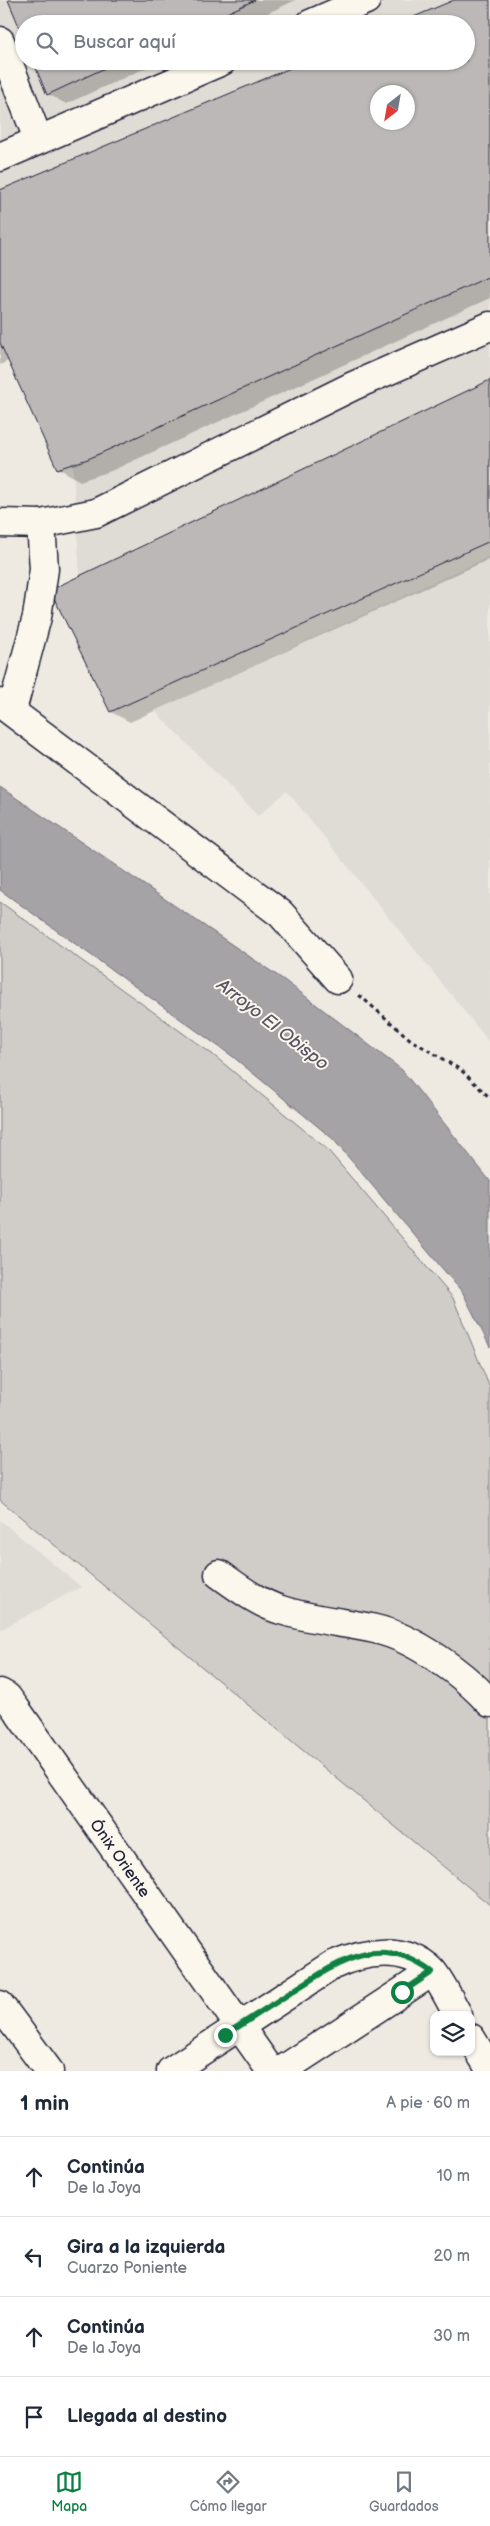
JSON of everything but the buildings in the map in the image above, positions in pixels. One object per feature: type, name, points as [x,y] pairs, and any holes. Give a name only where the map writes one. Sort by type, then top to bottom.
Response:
[{"type":"street","points":[[331,15],[366,0]]},
{"type":"street","points":[[0,41],[38,139]]},
{"type":"street","points":[[0,157],[201,70]]},
{"type":"street","points":[[0,523],[41,524],[96,513],[353,386],[490,326]]},
{"type":"street","points":[[41,524],[44,569],[37,617],[6,707],[281,914],[338,979]]},
{"type":"street","points":[[219,1574],[264,1604],[281,1610],[303,1617],[377,1630],[401,1638],[474,1686],[490,1704]]},
{"type":"street","name":"Ónix Oriente","points":[[0,1693],[7,1697],[16,1709],[271,2071]]},
{"type":"street","points":[[171,2071],[334,1965],[353,1956],[386,1952],[404,1955],[432,1972],[456,2011]]},
{"type":"street","points":[[281,2071],[432,1972]]},
{"type":"street","points":[[0,2005],[49,2071]]},
{"type":"street","points":[[475,2045],[490,2069]]},
{"type":"path","points":[[338,979],[387,1017],[411,1040],[461,1070],[490,1098]]},
{"type":"shaded area","points":[[0,0],[490,0],[490,520],[82,603],[71,443],[0,325]]},
{"type":"shaded area","points":[[490,556],[490,1043],[287,791],[258,816],[155,711]]},
{"type":"shaded area","points":[[0,902],[212,1054],[327,1149],[453,1298],[490,1388],[490,1905],[0,1500]]},
{"type":"shaded area","points":[[0,1520],[81,1587],[0,1630]]},
{"type":"water","name":"Arroyo El Obispo","points":[[0,787],[284,980],[402,1070],[490,1181],[490,1347],[463,1293],[333,1139],[232,1056],[0,890]]},
{"type":"route","points":[[225,2035],[334,1965],[353,1956],[386,1952],[404,1955],[432,1972],[402,1992]]}]
